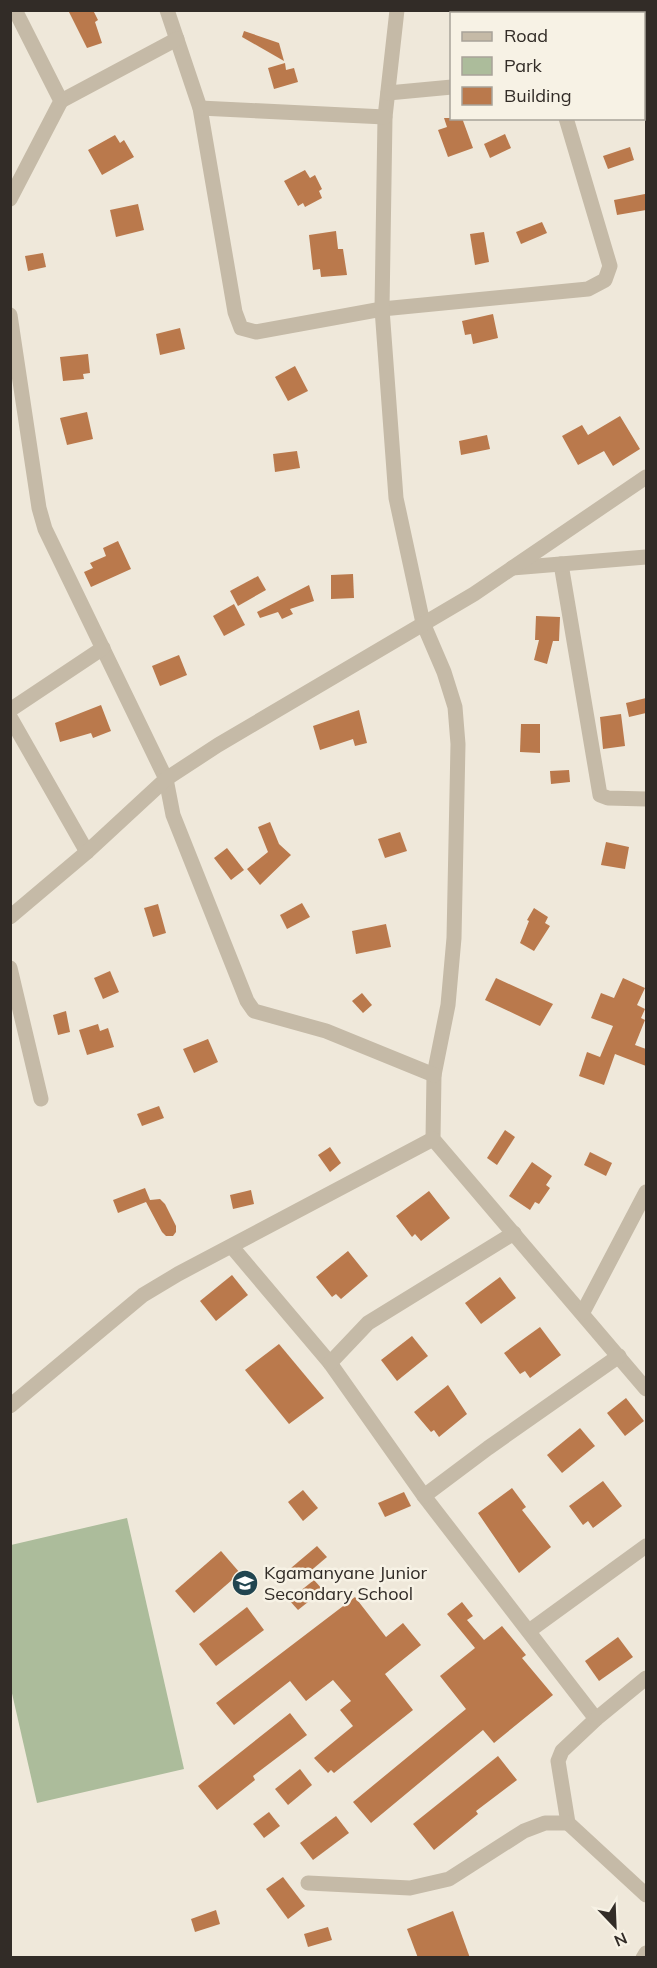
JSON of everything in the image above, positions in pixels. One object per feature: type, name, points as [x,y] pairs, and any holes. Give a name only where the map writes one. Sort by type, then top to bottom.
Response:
[{"type":"street","points":[[15,10],[61,101]]},
{"type":"street","points":[[168,10],[200,108],[235,312],[241,328],[256,332],[382,309],[588,289],[605,280],[610,266],[567,120]]},
{"type":"street","points":[[401,12],[385,117],[382,309],[396,498],[423,623],[444,672],[455,706],[458,744],[454,938],[448,1005],[434,1075],[433,1139],[583,1312],[646,1389]]},
{"type":"street","points":[[10,199],[61,101],[177,39]]},
{"type":"street","points":[[388,93],[450,87]]},
{"type":"street","points":[[200,108],[385,117]]},
{"type":"street","points":[[10,315],[39,508],[45,529],[166,779],[173,815],[254,1011],[326,1031],[434,1075]]},
{"type":"street","points":[[10,917],[87,852],[166,779],[218,745],[423,623],[646,477]]},
{"type":"street","points":[[510,568],[646,557]]},
{"type":"street","points":[[561,564],[600,795],[608,798],[646,800]]},
{"type":"street","points":[[10,710],[103,648]]},
{"type":"street","points":[[10,717],[87,852]]},
{"type":"street","points":[[10,968],[41,1099]]},
{"type":"street","points":[[10,1406],[143,1295],[178,1274],[433,1139]]},
{"type":"street","points":[[583,1312],[646,1192]]},
{"type":"street","points":[[330,1363],[369,1323],[514,1233]]},
{"type":"street","points":[[232,1247],[330,1363],[424,1496],[596,1719]]},
{"type":"street","points":[[424,1496],[619,1356]]},
{"type":"street","points":[[530,1631],[646,1546]]},
{"type":"street","points":[[646,1678],[596,1719],[562,1751],[558,1761],[568,1823],[646,1895]]},
{"type":"street","points":[[308,1883],[410,1888],[449,1879],[524,1831],[545,1823],[568,1823]]},
{"type":"street","points":[[643,1958],[646,1953]]},
{"type":"green space","points":[[127,1518],[184,1769],[37,1803],[11,1689],[11,1545]]},
{"type":"building","points":[[68,10],[93,10],[98,20],[95,22],[102,43],[87,48]]},
{"type":"building","points":[[244,31],[279,43],[284,61],[242,37]]},
{"type":"building","points":[[285,63],[286,70],[294,68],[298,82],[274,89],[268,68]]},
{"type":"building","points":[[444,118],[463,120],[473,148],[448,157],[438,130],[447,127]]},
{"type":"building","points":[[505,134],[511,148],[490,158],[484,144]]},
{"type":"building","points":[[115,135],[120,143],[124,140],[134,157],[102,175],[88,150]]},
{"type":"building","points":[[630,147],[634,160],[608,169],[603,156]]},
{"type":"building","points":[[305,170],[310,178],[315,175],[322,189],[319,191],[322,198],[305,207],[303,203],[298,206],[284,181]]},
{"type":"building","points":[[645,194],[646,210],[617,215],[614,200]]},
{"type":"building","points":[[138,204],[144,230],[116,237],[110,210]]},
{"type":"building","points":[[542,222],[547,233],[521,244],[516,232]]},
{"type":"building","points":[[336,231],[338,249],[343,249],[347,275],[321,277],[320,269],[313,270],[309,235]]},
{"type":"building","points":[[484,232],[489,262],[475,265],[470,234]]},
{"type":"building","points":[[43,253],[46,267],[28,271],[25,256]]},
{"type":"building","points":[[493,314],[498,338],[473,344],[471,334],[465,335],[462,321]]},
{"type":"building","points":[[180,328],[185,349],[160,355],[156,334]]},
{"type":"building","points":[[88,354],[90,373],[83,374],[84,379],[63,381],[60,357]]},
{"type":"building","points":[[295,366],[308,391],[288,401],[275,377]]},
{"type":"building","points":[[87,412],[93,439],[67,445],[60,418]]},
{"type":"building","points":[[620,416],[640,449],[613,466],[604,451],[578,465],[562,436],[582,425],[588,435]]},
{"type":"building","points":[[487,435],[490,449],[461,455],[459,441]]},
{"type":"building","points":[[297,451],[300,468],[275,472],[273,454]]},
{"type":"building","points":[[118,541],[131,569],[91,587],[84,572],[93,568],[90,563],[106,556],[103,548]]},
{"type":"building","points":[[353,574],[354,598],[331,599],[331,575]]},
{"type":"building","points":[[258,576],[266,590],[238,606],[230,591]]},
{"type":"building","points":[[309,585],[314,601],[290,609],[293,614],[282,619],[278,612],[260,618],[257,612]]},
{"type":"building","points":[[234,604],[245,625],[224,636],[213,616]]},
{"type":"building","points":[[536,616],[560,617],[559,641],[553,641],[547,664],[534,660],[539,640],[535,640]]},
{"type":"building","points":[[179,655],[187,675],[160,686],[152,666]]},
{"type":"building","points":[[646,698],[646,713],[629,717],[626,703]]},
{"type":"building","points":[[101,705],[111,731],[93,738],[91,733],[60,742],[55,723]]},
{"type":"building","points":[[359,710],[367,743],[355,746],[353,739],[320,750],[313,726]]},
{"type":"building","points":[[621,714],[625,746],[603,749],[600,717]]},
{"type":"building","points":[[521,724],[540,724],[540,753],[520,752]]},
{"type":"building","points":[[569,770],[570,782],[551,784],[550,771]]},
{"type":"building","points":[[270,822],[279,844],[291,855],[260,885],[247,869],[268,852],[258,827]]},
{"type":"building","points":[[400,832],[407,851],[385,858],[378,839]]},
{"type":"building","points":[[606,842],[629,847],[625,869],[601,865]]},
{"type":"building","points":[[227,848],[244,870],[231,880],[214,858]]},
{"type":"building","points":[[302,903],[310,917],[287,929],[280,915]]},
{"type":"building","points":[[158,904],[166,933],[153,937],[144,908]]},
{"type":"building","points":[[534,908],[548,917],[545,923],[550,926],[534,951],[520,943],[529,921],[527,920]]},
{"type":"building","points":[[386,924],[391,947],[356,954],[352,931]]},
{"type":"building","points":[[110,971],[119,992],[103,999],[94,978]]},
{"type":"building","points":[[496,978],[553,1004],[540,1026],[485,1000]]},
{"type":"building","points":[[623,978],[645,988],[637,1005],[645,1009],[641,1018],[645,1020],[635,1045],[646,1049],[646,1066],[615,1054],[604,1085],[579,1076],[587,1052],[600,1057],[613,1026],[591,1018],[601,993],[614,998]]},
{"type":"building","points":[[362,993],[372,1005],[363,1013],[352,1001]]},
{"type":"building","points":[[66,1011],[70,1032],[58,1035],[53,1015]]},
{"type":"building","points":[[98,1024],[100,1031],[108,1028],[114,1047],[87,1055],[79,1030]]},
{"type":"building","points":[[208,1039],[218,1062],[194,1073],[183,1049]]},
{"type":"building","points":[[159,1106],[164,1118],[142,1126],[137,1114]]},
{"type":"building","points":[[505,1130],[515,1137],[497,1165],[487,1158]]},
{"type":"building","points":[[330,1147],[341,1163],[330,1172],[318,1155]]},
{"type":"building","points":[[590,1152],[612,1163],[606,1176],[584,1165]]},
{"type":"building","points":[[532,1162],[552,1176],[546,1185],[550,1188],[539,1204],[535,1202],[530,1210],[509,1196]]},
{"type":"building","points":[[145,1188],[150,1200],[160,1199],[165,1204],[176,1226],[173,1236],[166,1236],[162,1232],[146,1202],[118,1213],[113,1200]]},
{"type":"building","points":[[251,1190],[254,1204],[233,1209],[230,1195]]},
{"type":"building","points":[[429,1191],[450,1218],[421,1241],[415,1234],[412,1237],[396,1216]]},
{"type":"building","points":[[348,1251],[368,1276],[341,1299],[336,1294],[332,1297],[316,1277]]},
{"type":"building","points":[[232,1275],[248,1295],[216,1321],[200,1301]]},
{"type":"building","points":[[500,1277],[516,1298],[481,1324],[465,1303]]},
{"type":"building","points":[[540,1327],[561,1355],[530,1378],[525,1371],[520,1374],[504,1353]]},
{"type":"building","points":[[412,1336],[428,1356],[397,1381],[381,1360]]},
{"type":"building","points":[[279,1344],[324,1398],[289,1424],[245,1370]]},
{"type":"building","points":[[448,1385],[467,1414],[439,1437],[434,1430],[431,1432],[414,1412]]},
{"type":"building","points":[[626,1398],[644,1421],[625,1436],[607,1413]]},
{"type":"building","points":[[580,1428],[595,1446],[562,1473],[547,1455]]},
{"type":"building","points":[[603,1481],[622,1506],[593,1528],[588,1521],[583,1525],[569,1506]]},
{"type":"building","points":[[512,1488],[526,1507],[522,1510],[551,1547],[519,1573],[478,1513]]},
{"type":"building","points":[[303,1490],[318,1508],[303,1521],[288,1502]]},
{"type":"building","points":[[404,1492],[411,1506],[385,1517],[378,1503]]},
{"type":"building","points":[[317,1546],[327,1557],[301,1579],[291,1568]]},
{"type":"building","points":[[221,1551],[240,1573],[194,1613],[175,1591]]},
{"type":"building","points":[[314,1580],[323,1590],[298,1610],[289,1600]]},
{"type":"building","points":[[355,1597],[386,1637],[403,1623],[421,1645],[385,1674],[413,1710],[334,1773],[331,1770],[328,1773],[314,1758],[353,1726],[340,1710],[351,1701],[333,1680],[306,1701],[290,1681],[234,1725],[216,1703]]},
{"type":"building","points":[[462,1602],[473,1616],[467,1620],[484,1640],[502,1626],[526,1655],[522,1658],[553,1695],[494,1743],[483,1730],[371,1823],[353,1802],[466,1709],[440,1676],[475,1648],[447,1614]]},
{"type":"building","points":[[247,1607],[264,1630],[216,1666],[199,1644]]},
{"type":"building","points":[[618,1637],[633,1657],[599,1681],[585,1661]]},
{"type":"building","points":[[290,1713],[307,1735],[253,1776],[255,1780],[217,1810],[198,1786]]},
{"type":"building","points":[[498,1756],[517,1780],[476,1811],[478,1814],[434,1850],[413,1824]]},
{"type":"building","points":[[300,1769],[312,1785],[288,1805],[275,1789]]},
{"type":"building","points":[[269,1812],[280,1826],[264,1838],[253,1824]]},
{"type":"building","points":[[336,1816],[349,1833],[313,1860],[300,1843]]},
{"type":"building","points":[[283,1877],[305,1906],[288,1919],[266,1889]]},
{"type":"building","points":[[216,1910],[220,1924],[195,1932],[191,1919]]},
{"type":"building","points":[[453,1911],[470,1958],[418,1958],[407,1929]]},
{"type":"building","points":[[328,1927],[332,1940],[308,1947],[304,1934]]},
{"type":"place","name":"Kgamanyane Junior Secondary School","points":[[245,1583]]}]
